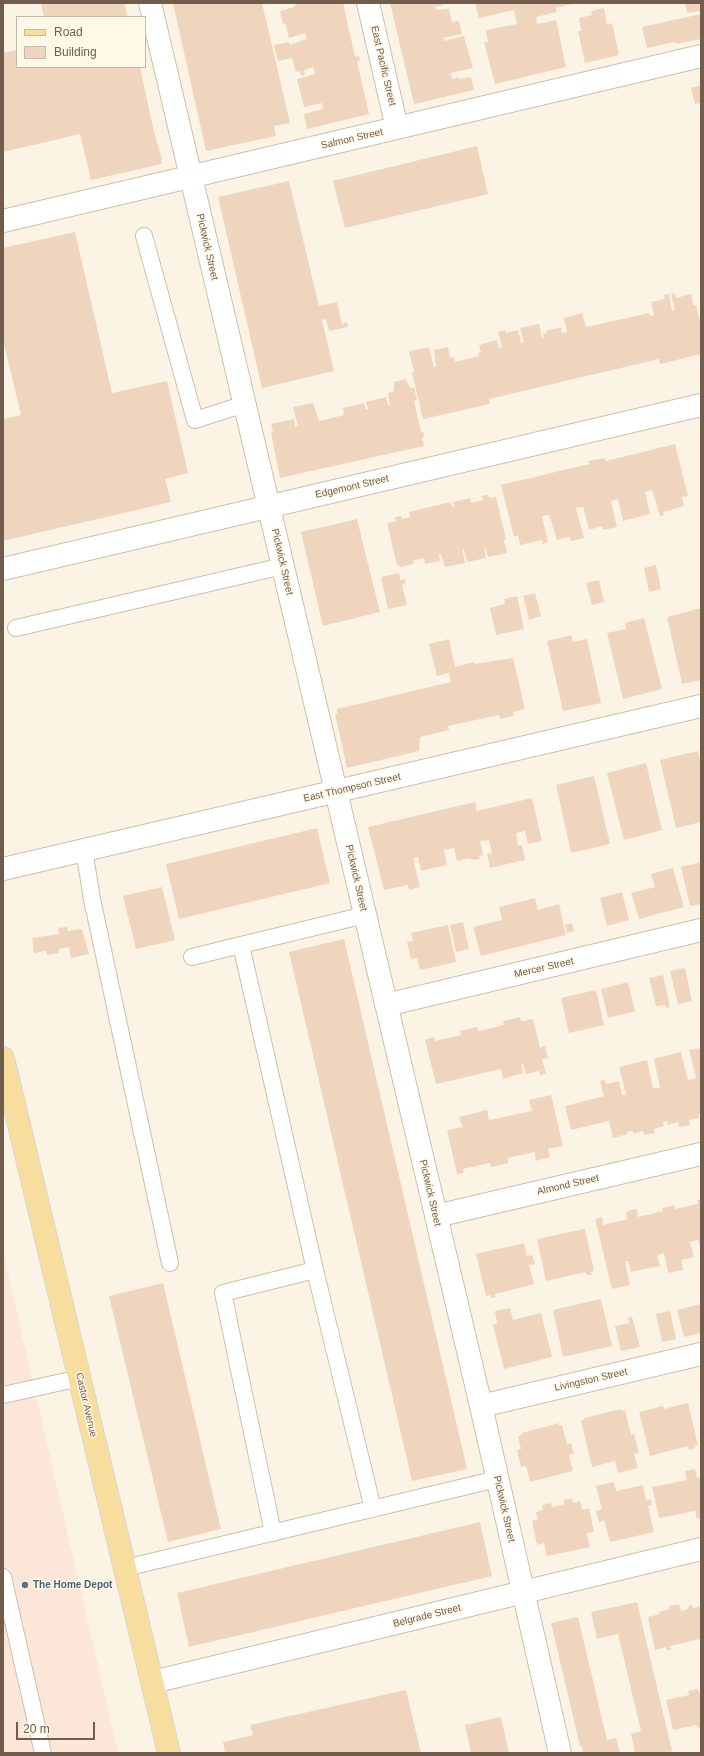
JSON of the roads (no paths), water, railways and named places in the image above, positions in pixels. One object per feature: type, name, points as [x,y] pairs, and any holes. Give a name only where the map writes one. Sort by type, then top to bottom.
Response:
[{"type":"main road","name":"Castor Avenue","points":[[3,1058],[169,1753]]},
{"type":"street","name":"Pickwick Street","points":[[150,3],[481,1406],[560,1753]]},
{"type":"street","name":"East Pacific Street","points":[[368,3],[397,128]]},
{"type":"street","name":"Salmon Street","points":[[3,221],[701,56]]},
{"type":"street","name":"Edgemont Street","points":[[3,569],[701,405]]},
{"type":"street","name":"East Thompson Street","points":[[3,869],[701,706]]},
{"type":"street","name":"Mercer Street","points":[[386,1005],[701,930]]},
{"type":"street","name":"Almond Street","points":[[436,1216],[701,1154]]},
{"type":"street","name":"Livingston Street","points":[[481,1406],[701,1354]]},
{"type":"street","name":"Belgrade Street","points":[[153,1682],[701,1549]]},
{"type":"lane","points":[[144,236],[195,420],[245,404]]},
{"type":"lane","points":[[16,628],[283,566]]},
{"type":"lane","points":[[84,850],[94,907],[170,1263]]},
{"type":"lane","points":[[192,957],[365,915]]},
{"type":"lane","points":[[241,945],[315,1270],[373,1509]]},
{"type":"lane","points":[[273,1533],[223,1293],[315,1270]]},
{"type":"lane","points":[[3,1395],[80,1378]]},
{"type":"lane","points":[[125,1568],[498,1479]]},
{"type":"lane","points":[[3,1577],[43,1753]]},
{"type":"place","name":"The Home Depot","points":[[25,1585]]}]
